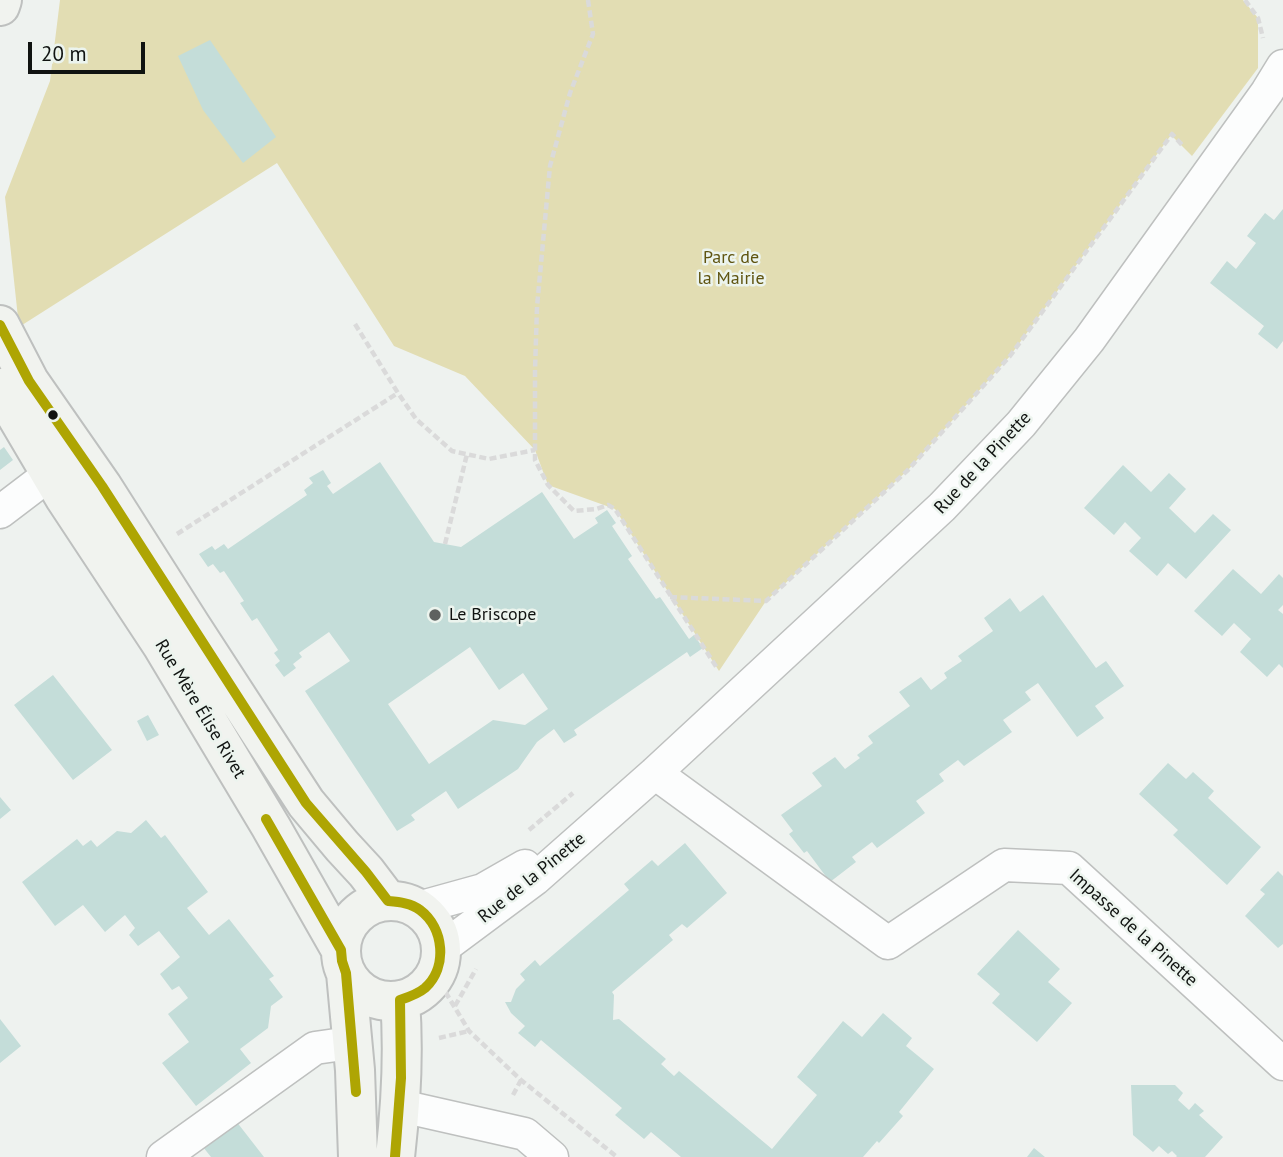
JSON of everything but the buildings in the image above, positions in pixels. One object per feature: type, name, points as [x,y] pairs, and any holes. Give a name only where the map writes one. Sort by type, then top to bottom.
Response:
[{"type":"street","points":[[0,6],[2,0]]},
{"type":"street","name":"Rue de la Pinette","points":[[438,962],[655,773],[942,507],[1021,424],[1089,340],[1267,92],[1273,55]]},
{"type":"street","name":"Rue Mère Élise Rivet","points":[[0,325],[29,381],[102,486],[306,803],[366,872],[403,905]]},
{"type":"street","name":"Rue Mère Élise Rivet","points":[[0,388],[50,474],[162,645],[271,827],[344,961],[354,1058],[358,1157]]},
{"type":"street","points":[[0,512],[50,474]]},
{"type":"street","name":"Impasse de la Pinette","points":[[655,773],[888,943],[1004,865],[1069,867],[1283,1065]]},
{"type":"street","name":"Rue de la Pinette","points":[[403,905],[483,890],[620,804]]},
{"type":"street","points":[[373,904],[403,905],[430,919],[438,933],[438,962],[426,987],[414,995],[400,1000],[369,996],[356,986],[344,961],[344,935],[350,922],[373,904]]},
{"type":"street","points":[[394,1157],[401,1106],[403,1035],[400,1000]]},
{"type":"street","points":[[163,1157],[315,1048],[336,1045],[354,1058],[372,1101],[373,1157]]},
{"type":"street","points":[[401,1106],[525,1134],[552,1157]]},
{"type":"path","points":[[588,0],[593,34],[569,93],[550,166],[537,307],[535,460],[548,485],[574,512],[608,505],[615,509],[735,699]]},
{"type":"path","points":[[1245,0],[1258,18],[1273,55]]},
{"type":"path","points":[[670,597],[766,601],[908,470],[959,415],[1010,356],[1172,134],[1185,149]]},
{"type":"path","points":[[355,324],[416,419],[452,451],[489,459],[535,450]]},
{"type":"path","points":[[145,554],[398,393]]},
{"type":"path","points":[[445,544],[467,454]]},
{"type":"path","points":[[438,962],[469,1031],[521,1080],[617,1157]]},
{"type":"green space","name":"Parc de la Mairie","points":[[60,0],[1243,0],[1258,18],[1258,68],[1192,156],[1171,135],[1010,356],[908,470],[766,601],[719,671],[615,509],[548,485],[535,450],[465,376],[394,346],[277,163],[19,327],[5,197],[50,81]]},
{"type":"transit line","points":[[0,325],[29,381],[102,486],[306,803],[388,901],[405,903],[416,908],[434,927],[440,948],[437,969],[425,988],[400,1000],[401,1078],[395,1157]]},
{"type":"transit line","points":[[266,819],[341,950],[346,973],[356,1092]]},
{"type":"place","name":"Le Briscope","points":[[435,615]]}]
